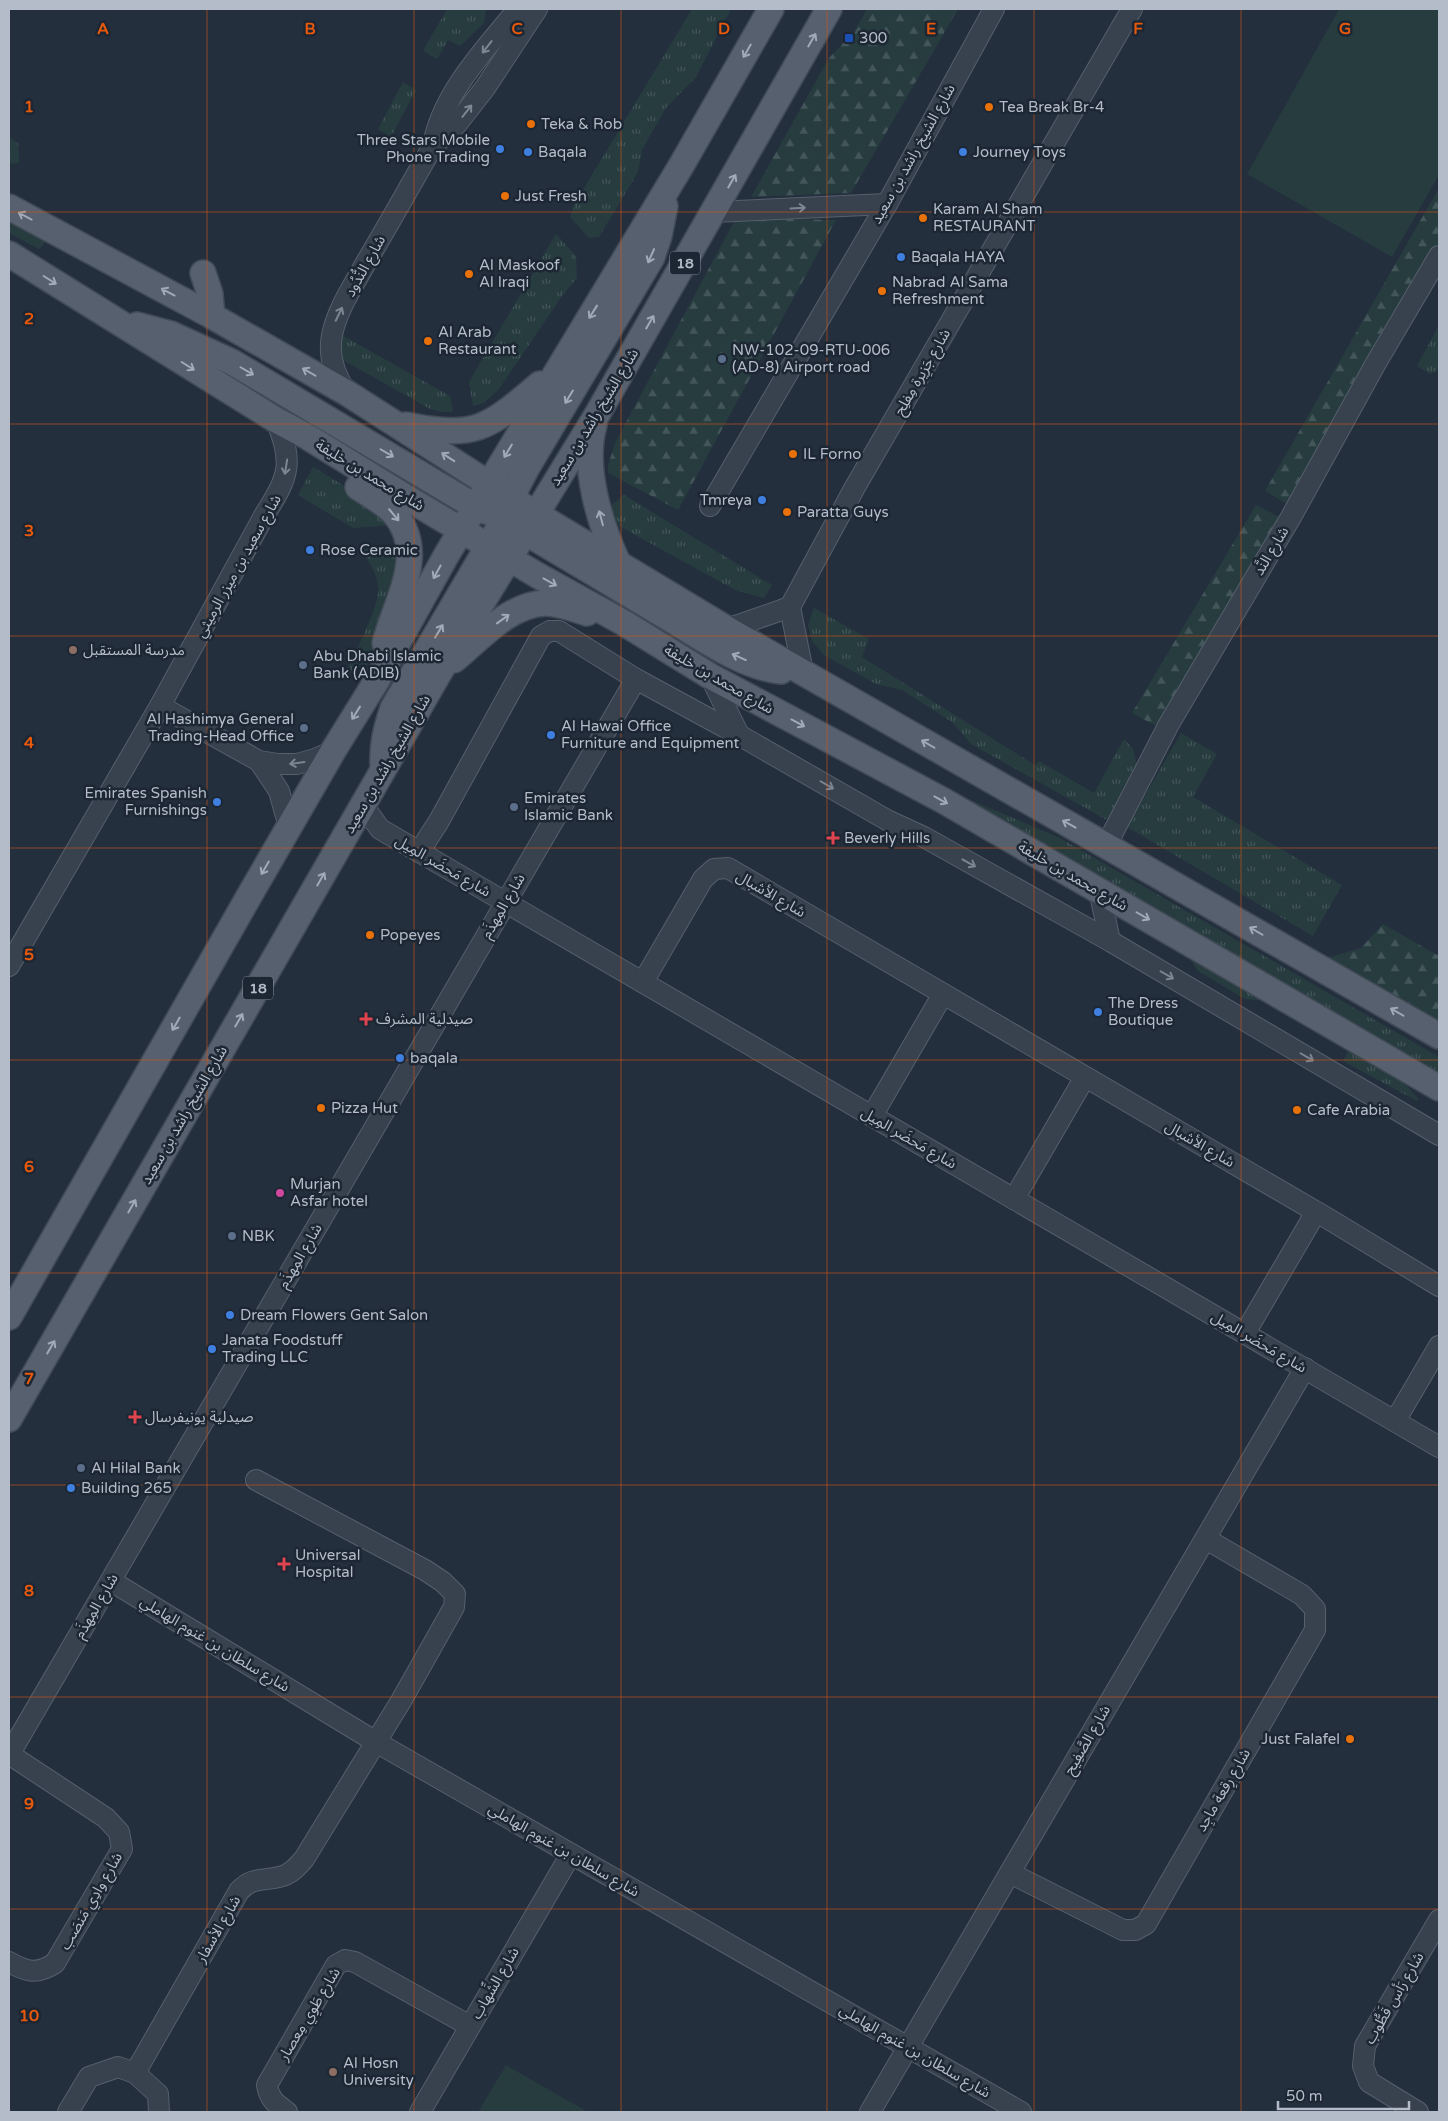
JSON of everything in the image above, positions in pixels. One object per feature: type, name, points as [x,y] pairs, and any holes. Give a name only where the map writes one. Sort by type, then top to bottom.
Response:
[{"type":"main road","points":[[9,1317],[333,750],[377,680],[489,484],[666,192],[771,9]]},
{"type":"main road","name":"شارع الشيخ راشد بن سعيد","points":[[9,1419],[439,673],[499,552],[530,523],[598,413],[830,9]]},
{"type":"main road","points":[[462,530],[480,521],[503,514],[652,257],[664,214],[666,192]]},
{"type":"main road","points":[[9,207],[212,316],[346,393],[489,484],[503,514],[504,546],[393,708],[382,745],[383,770]]},
{"type":"main road","name":"شارع محمد بن خليفة","points":[[9,254],[276,420],[308,437],[499,552],[624,623],[710,676],[944,802],[1439,1088]]},
{"type":"main road","points":[[203,273],[210,294],[212,316]]},
{"type":"main road","points":[[121,324],[147,326],[171,334],[232,362],[476,506],[530,523],[618,563],[727,629],[1439,1036]]},
{"type":"main road","points":[[394,423],[450,432],[477,428],[504,414],[558,370]]},
{"type":"main road","points":[[598,413],[592,432],[592,476],[601,520],[618,563]]},
{"type":"main road","points":[[308,437],[329,468],[392,511],[402,526],[409,543],[409,570],[390,626],[377,680]]},
{"type":"main road","points":[[530,523],[736,656],[771,670],[803,672]]},
{"type":"main road","points":[[439,673],[495,626],[515,611],[526,606],[546,603],[624,623]]},
{"type":"street","name":"شارع الشيخ راشد بن سعيد","points":[[710,506],[886,204],[994,9]]},
{"type":"street","name":"شارع جَزِيرة مِفلِح","points":[[790,607],[855,487],[1132,9]]},
{"type":"street","name":"شارع النُّدُود","points":[[346,393],[338,380],[333,366],[332,337],[335,323],[353,286],[433,146],[462,117],[485,88],[521,12]]},
{"type":"street","points":[[714,212],[886,204]]},
{"type":"street","name":"شارع النَّد","points":[[1106,846],[1165,730],[1292,517],[1376,363],[1439,256]]},
{"type":"street","name":"شارع سعيد بن ميزر الرميثي","points":[[9,966],[160,706],[280,490],[287,470],[286,445],[276,420]]},
{"type":"street","points":[[727,629],[790,607],[803,672]]},
{"type":"street","points":[[419,852],[439,821],[541,636],[550,631],[559,631],[636,678],[739,734],[887,820],[924,837],[1110,941],[1439,1135]]},
{"type":"street","points":[[710,676],[739,734]]},
{"type":"street","name":"شارع المِهذَم","points":[[9,1755],[636,678]]},
{"type":"street","points":[[160,706],[259,761],[297,764],[315,759],[333,750]]},
{"type":"street","points":[[259,761],[279,791],[289,827]]},
{"type":"street","name":"شارع مَحضَر المِيل","points":[[363,805],[380,829],[1439,1447]]},
{"type":"street","name":"شارع مَحضَر المِيل","points":[[346,835],[380,829]]},
{"type":"street","name":"شارع الأشبال","points":[[642,982],[703,879],[714,869],[728,868],[1439,1286]]},
{"type":"street","points":[[1099,890],[1110,941]]},
{"type":"street","points":[[872,1116],[943,994]]},
{"type":"street","points":[[1014,1199],[1085,1077]]},
{"type":"street","points":[[1245,1333],[1316,1212]]},
{"type":"street","points":[[1395,1421],[1439,1346]]},
{"type":"street","name":"شارع الصَّفِيح","points":[[870,2112],[1305,1368]]},
{"type":"street","name":"شارع الأسفار","points":[[135,2073],[239,1891],[246,1883],[254,1880],[280,1877],[293,1871],[304,1859],[376,1742],[454,1606],[455,1594],[443,1582],[425,1570],[256,1480]]},
{"type":"street","name":"شارع رِقعة ماجِد","points":[[1010,1873],[1123,1930],[1135,1930],[1146,1924],[1315,1630],[1315,1609],[1302,1595],[1206,1539]]},
{"type":"street","name":"شارع سلطان بن غنوم الهاملي","points":[[110,1580],[376,1742],[1021,2112]]},
{"type":"street","name":"شارع وادِي مَنصَب","points":[[9,1755],[106,1818],[119,1832],[122,1849],[55,1963],[44,1970],[29,1971],[9,1962]]},
{"type":"street","name":"شارع الشِّهاب","points":[[420,2112],[571,1854]]},
{"type":"street","name":"شارع رَأس قَطُّوب","points":[[1418,2112],[1369,2082],[1363,2066],[1365,2046],[1439,1920]]},
{"type":"street","name":"شارع طَوِي مِعصار","points":[[286,2112],[274,2103],[268,2094],[267,2085],[336,1965],[344,1960],[355,1962],[470,2026]]},
{"type":"street","points":[[68,2112],[90,2078],[105,2070],[118,2067],[135,2073],[158,2094],[159,2112]]},
{"type":"green space","points":[[447,9],[486,9],[484,23],[460,46],[448,40],[437,59],[423,51]]},
{"type":"green space","points":[[692,9],[731,9],[696,77],[666,108],[642,150],[638,172],[599,237],[589,238],[570,217],[575,203]]},
{"type":"green space","points":[[867,9],[958,9],[851,193],[751,197],[829,58],[854,32]]},
{"type":"green space","points":[[1339,9],[1439,9],[1439,175],[1392,257],[1247,174]]},
{"type":"green space","points":[[403,82],[416,90],[391,137],[378,129]]},
{"type":"green space","points":[[9,137],[18,143],[19,163],[9,164]]},
{"type":"green space","points":[[1439,188],[1439,244],[1289,505],[1265,491]]},
{"type":"green space","points":[[736,218],[836,220],[678,510],[608,473],[608,465],[616,441]]},
{"type":"green space","points":[[9,221],[47,240],[39,249],[9,233]]},
{"type":"green space","points":[[556,234],[576,256],[577,278],[562,296],[499,389],[484,403],[473,406],[469,382]]},
{"type":"green space","points":[[1439,325],[1439,370],[1430,374],[1417,366]]},
{"type":"green space","points":[[340,334],[450,396],[453,412],[430,409],[343,360]]},
{"type":"green space","points":[[313,467],[385,510],[394,525],[353,528],[298,495]]},
{"type":"green space","points":[[624,495],[772,585],[764,598],[735,590],[619,526],[609,507]]},
{"type":"green space","points":[[1256,505],[1281,518],[1158,727],[1132,713]]},
{"type":"green space","points":[[402,545],[398,599],[360,679],[347,670],[372,616],[378,594],[374,572],[362,550]]},
{"type":"green space","points":[[814,608],[869,639],[862,657],[1035,765],[1039,761],[1094,793],[1124,739],[1133,749],[1137,766],[1107,820],[971,744],[952,722],[902,690],[876,684],[824,655],[812,641],[808,625]]},
{"type":"green space","points":[[1181,733],[1217,754],[1193,797],[1342,885],[1313,936],[1127,827]]},
{"type":"green space","points":[[959,795],[1060,838],[1439,1057],[1439,1075],[956,800]]},
{"type":"green space","points":[[1383,924],[1439,956],[1439,1022],[1327,958],[1361,948]]},
{"type":"green space","points":[[1187,953],[1268,1001],[1245,999],[1198,971]]},
{"type":"green space","points":[[1349,1050],[1398,1077],[1418,1098],[1417,1101],[1343,1061]]},
{"type":"green space","points":[[506,2065],[588,2112],[478,2112]]},
{"type":"place","name":"300","points":[[849,38]]},
{"type":"place","name":"Tea Break Br-4","points":[[989,107]]},
{"type":"place","name":"Teka & Rob","points":[[531,124]]},
{"type":"place","name":"Three Stars Mobile Phone Trading","points":[[500,149]]},
{"type":"place","name":"Baqala","points":[[528,152]]},
{"type":"place","name":"Journey Toys","points":[[963,152]]},
{"type":"place","name":"Just Fresh","points":[[505,196]]},
{"type":"place","name":"Karam Al Sham RESTAURANT","points":[[923,218]]},
{"type":"place","name":"Baqala HAYA","points":[[901,257]]},
{"type":"place","name":"Al Maskoof Al Iraqi","points":[[469,274]]},
{"type":"place","name":"Nabrad Al Sama Refreshment","points":[[882,291]]},
{"type":"place","name":"Al Arab Restaurant","points":[[428,341]]},
{"type":"place","name":"NW-102-09-RTU-006 (AD-8) Airport road","points":[[722,359]]},
{"type":"place","name":"IL Forno","points":[[793,454]]},
{"type":"place","name":"Tmreya","points":[[762,500]]},
{"type":"place","name":"Paratta Guys","points":[[787,512]]},
{"type":"place","name":"Rose Ceramic","points":[[310,550]]},
{"type":"place","name":"مدرسة المستقبل","points":[[73,650]]},
{"type":"place","name":"Abu Dhabi Islamic Bank (ADIB)","points":[[303,665]]},
{"type":"place","name":"Al Hashimya General Trading-Head Office","points":[[304,728]]},
{"type":"place","name":"Al Hawai Office Furniture and Equipment","points":[[551,735]]},
{"type":"place","name":"Emirates Spanish Furnishings","points":[[217,802]]},
{"type":"place","name":"Emirates Islamic Bank","points":[[514,807]]},
{"type":"place","name":"Beverly Hills","points":[[833,838]]},
{"type":"place","name":"Popeyes","points":[[370,935]]},
{"type":"place","name":"The Dress Boutique","points":[[1098,1012]]},
{"type":"place","name":"صيدلية المشرف","points":[[366,1019]]},
{"type":"place","name":"baqala","points":[[400,1058]]},
{"type":"place","name":"Pizza Hut","points":[[321,1108]]},
{"type":"place","name":"Cafe Arabia","points":[[1297,1110]]},
{"type":"place","name":"Murjan Asfar hotel","points":[[280,1193]]},
{"type":"place","name":"NBK","points":[[232,1236]]},
{"type":"place","name":"Dream Flowers Gent Salon","points":[[230,1315]]},
{"type":"place","name":"Janata Foodstuff Trading LLC","points":[[212,1349]]},
{"type":"place","name":"صيدلية يونيفرسال","points":[[135,1417]]},
{"type":"place","name":"Al Hilal Bank","points":[[81,1468]]},
{"type":"place","name":"Building 265","points":[[71,1488]]},
{"type":"place","name":"Universal Hospital","points":[[284,1564]]},
{"type":"place","name":"Just Falafel","points":[[1350,1739]]},
{"type":"place","name":"Al Hosn University","points":[[333,2072]]}]
